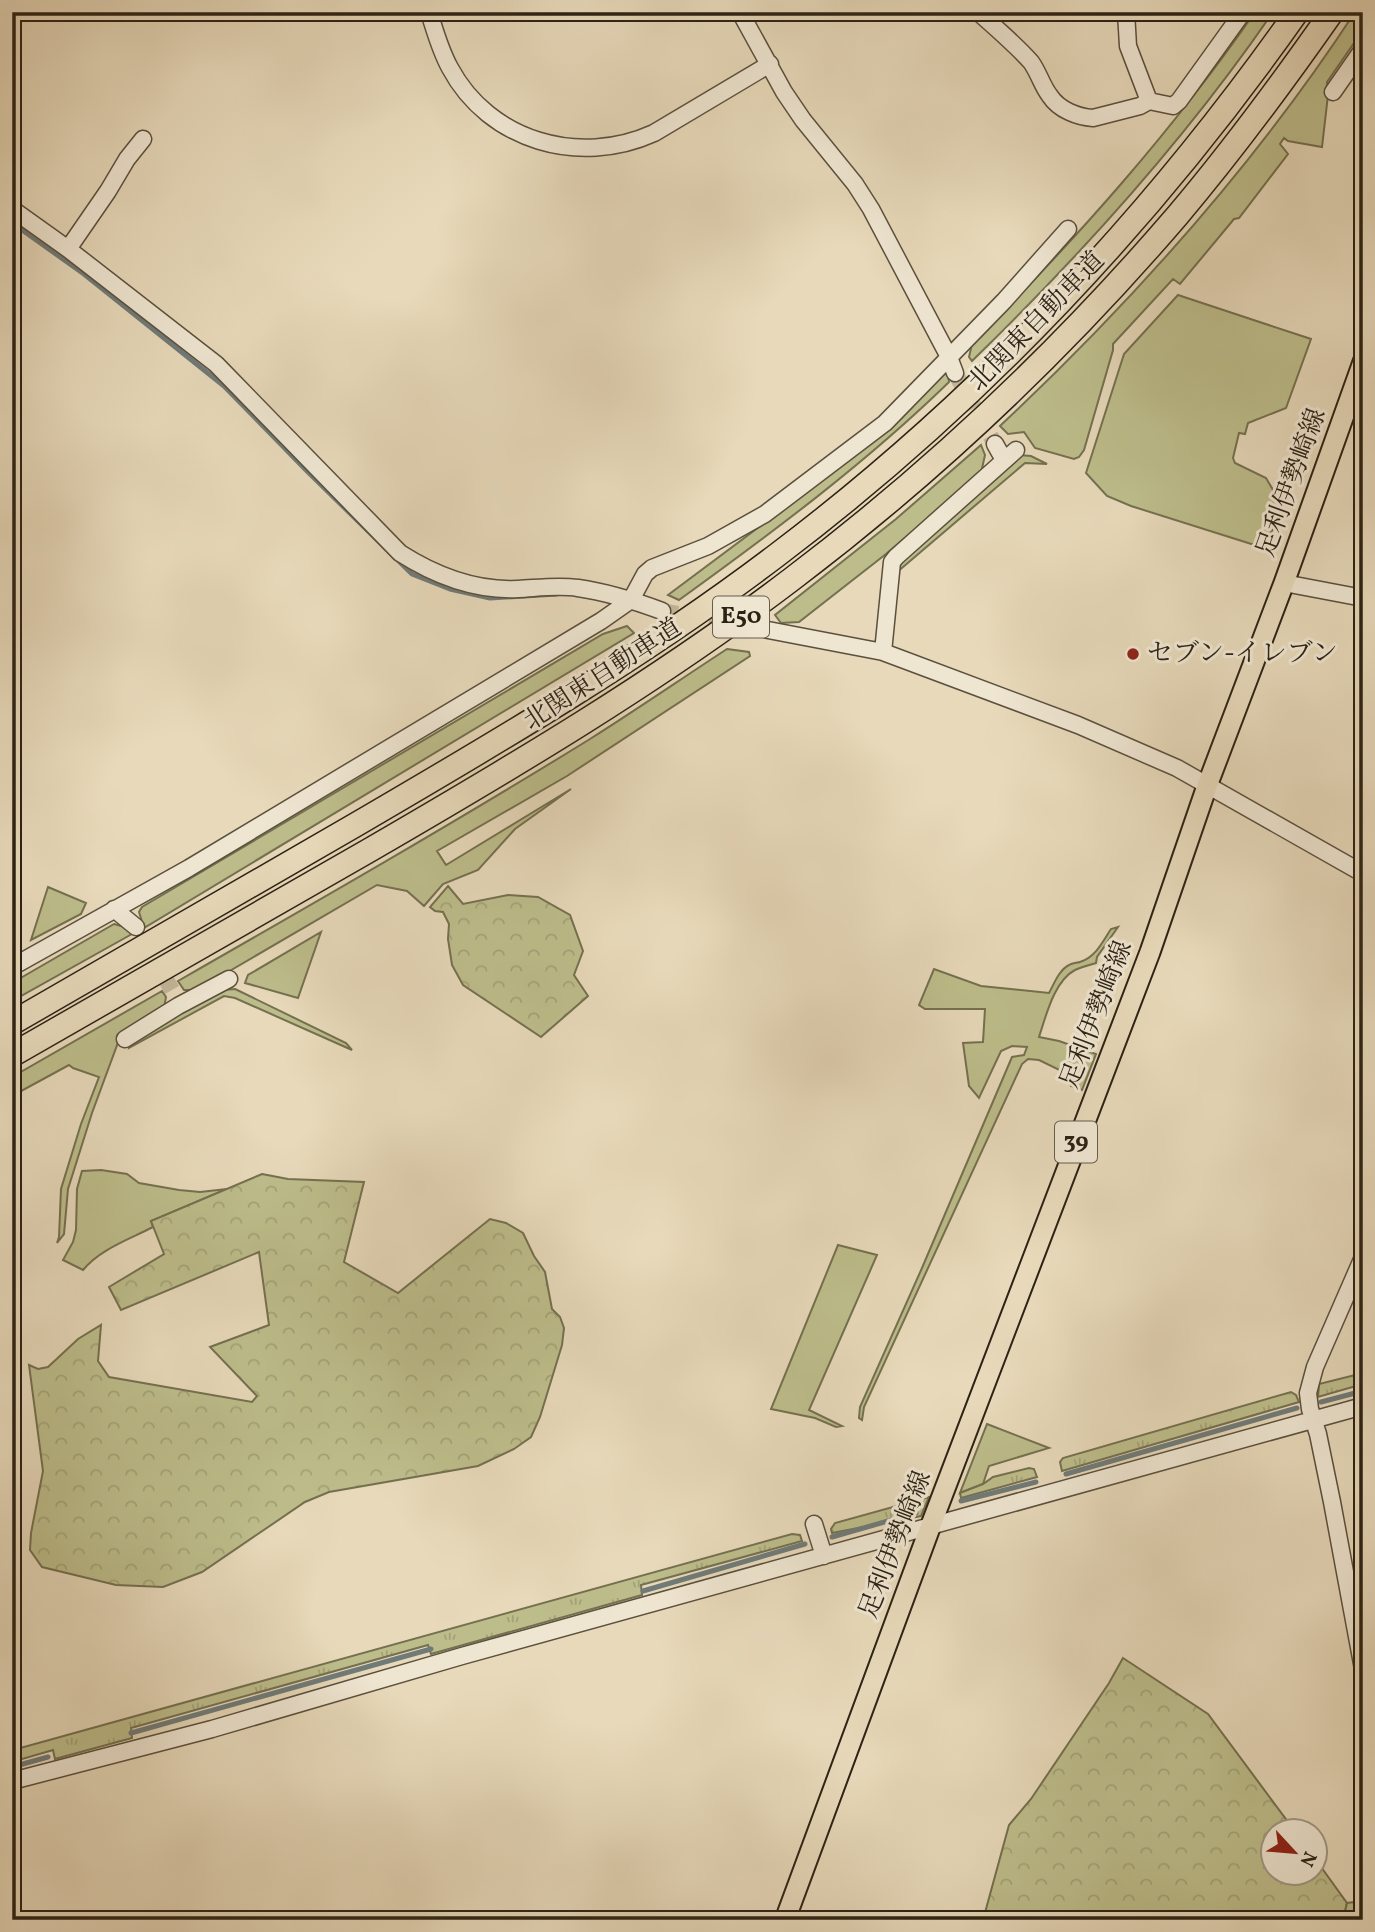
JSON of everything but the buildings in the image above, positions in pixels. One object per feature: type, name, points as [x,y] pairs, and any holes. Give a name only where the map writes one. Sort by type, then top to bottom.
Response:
[{"type":"highway","name":"北関東自動車道","points":[[12,1023],[560,705],[628,661],[776,556],[921,436],[1033,330],[1103,257],[1207,134],[1297,12]]},
{"type":"highway","name":"北関東自動車道","points":[[12,1055],[482,785],[576,728],[736,621],[794,578],[940,457],[1055,348],[1176,216],[1231,150],[1332,12]]},
{"type":"main road","name":"足利伊勢崎線","points":[[785,1920],[931,1525],[1150,952],[1207,786],[1284,583],[1363,362]]},
{"type":"street","points":[[429,12],[441,50],[450,68],[477,105],[509,128],[538,142],[562,148],[594,148],[639,140],[769,64]]},
{"type":"street","points":[[740,12],[784,92],[872,209],[955,373]]},
{"type":"street","points":[[978,12],[1031,63],[1050,97],[1066,111],[1086,118],[1140,106],[1149,101],[1173,106],[1243,12]]},
{"type":"street","points":[[1126,12],[1128,47],[1149,101]]},
{"type":"street","points":[[1333,92],[1363,49]]},
{"type":"street","points":[[68,249],[143,139]]},
{"type":"street","points":[[12,209],[216,364],[400,552],[420,566],[446,578],[487,588],[577,587],[631,600],[662,611]]},
{"type":"street","points":[[12,967],[236,840],[601,621],[631,600],[645,574],[652,568],[708,546],[765,514],[885,423],[1004,301],[1068,229]]},
{"type":"street","points":[[883,652],[892,562],[895,556],[1010,455],[995,444]]},
{"type":"street","points":[[1284,583],[1363,598]]},
{"type":"street","points":[[768,630],[883,652],[1077,725],[1177,768],[1357,870]]},
{"type":"street","points":[[114,909],[136,926]]},
{"type":"street","points":[[125,1039],[229,979]]},
{"type":"street","points":[[172,990],[178,1006]]},
{"type":"street","points":[[1363,1257],[1310,1382],[1308,1393],[1332,1502],[1363,1669]]},
{"type":"street","points":[[12,1781],[212,1729],[462,1656],[1363,1406]]},
{"type":"street","points":[[814,1524],[824,1556]]},
{"type":"green space","points":[[1255,12],[1273,12],[1169,150],[1093,237],[972,361],[969,357],[972,344],[1121,184],[1190,100]]},
{"type":"green space","points":[[1355,12],[1363,12],[1363,30],[1327,82],[1322,147],[1284,138],[1280,144],[1288,154],[1239,218],[1234,219],[1180,284],[1173,279],[1113,344],[1084,450],[1079,457],[1074,459],[1035,448],[1024,432],[1008,434],[1000,426],[1097,331],[1190,229],[1277,123]]},
{"type":"green space","points":[[1178,295],[1311,339],[1286,408],[1248,423],[1245,434],[1239,433],[1233,458],[1235,463],[1266,478],[1283,507],[1264,548],[1107,496],[1086,473],[1124,354]]},
{"type":"green space","points":[[946,372],[949,382],[885,441],[818,496],[679,600],[668,595],[822,480],[900,416]]},
{"type":"green space","points":[[981,445],[985,455],[981,473],[886,554],[799,622],[781,623],[775,615],[896,519]]},
{"type":"green space","points":[[1019,455],[1031,456],[1047,464],[1025,463],[896,573],[899,560]]},
{"type":"green space","points":[[627,626],[634,633],[144,928],[139,912],[142,907],[603,634]]},
{"type":"green space","points":[[727,649],[749,652],[750,656],[567,776],[437,851],[446,865],[571,789],[515,829],[478,870],[443,884],[424,906],[407,891],[377,885],[197,990],[184,990],[178,981],[539,770]]},
{"type":"green space","points":[[448,886],[463,904],[508,895],[538,897],[570,915],[583,951],[574,975],[588,996],[541,1037],[463,985],[452,965],[449,924],[443,912],[430,907]]},
{"type":"green space","points":[[48,887],[86,903],[81,914],[31,940]]},
{"type":"green space","points":[[114,924],[128,928],[132,934],[12,1001],[12,983]]},
{"type":"green space","points":[[1118,927],[1097,957],[1096,963],[1075,970],[1056,990],[1039,1037],[1096,1054],[1082,1090],[1071,1086],[1074,1077],[1039,1060],[1028,1059],[1022,1064],[864,1407],[862,1420],[859,1418],[860,1407],[1012,1057],[1024,1055],[1027,1047],[1012,1046],[1001,1051],[979,1098],[969,1086],[963,1043],[983,1042],[985,1009],[925,1009],[919,1005],[934,969],[981,986],[1049,993],[1062,970],[1070,964],[1086,960],[1111,929]]},
{"type":"green space","points":[[321,932],[298,998],[245,983],[248,975]]},
{"type":"green space","points":[[235,989],[346,1043],[352,1050],[235,998],[224,996],[129,1048],[130,1042],[223,990]]},
{"type":"green space","points":[[162,991],[166,997],[164,1008],[119,1040],[68,1189],[64,1234],[57,1243],[61,1189],[99,1077],[69,1065],[12,1096],[12,1077]]},
{"type":"green space","points":[[101,1170],[127,1174],[139,1183],[179,1190],[200,1192],[227,1189],[151,1221],[153,1227],[107,1250],[83,1270],[63,1260],[76,1230],[77,1189],[82,1171]]},
{"type":"green space","points":[[262,1174],[288,1179],[364,1182],[344,1262],[398,1293],[490,1219],[506,1223],[523,1233],[545,1272],[552,1309],[560,1317],[564,1328],[562,1345],[540,1417],[531,1437],[514,1449],[478,1466],[329,1492],[305,1502],[202,1572],[163,1587],[116,1585],[42,1567],[30,1550],[43,1471],[29,1365],[38,1369],[48,1367],[78,1339],[101,1325],[98,1361],[109,1377],[252,1402],[257,1396],[210,1347],[269,1325],[259,1252],[121,1310],[109,1287],[164,1254],[151,1221]]},
{"type":"green space","points":[[838,1245],[877,1255],[809,1410],[842,1426],[836,1427],[815,1418],[771,1409]]},
{"type":"green space","points":[[1363,1373],[1363,1384],[1318,1397],[1319,1384]]},
{"type":"green space","points":[[1291,1392],[1299,1402],[1062,1471],[1060,1462],[1063,1458]]},
{"type":"green space","points":[[987,1424],[1049,1448],[989,1466],[983,1484],[960,1493]]},
{"type":"green space","points":[[1034,1469],[1037,1477],[961,1498],[960,1493],[993,1477]]},
{"type":"green space","points":[[929,1497],[921,1516],[832,1533],[831,1529],[835,1523]]},
{"type":"green space","points":[[792,1534],[800,1535],[802,1541],[641,1585],[642,1595],[431,1654],[428,1645],[131,1728],[132,1738],[55,1759],[53,1750],[12,1762],[13,1750]]},
{"type":"green space","points":[[1123,1658],[1208,1714],[1284,1816],[1260,1816],[1260,1886],[1330,1886],[1330,1879],[1347,1903],[1343,1920],[983,1920],[1009,1825],[1031,1799]]},
{"type":"green space","points":[[1363,1901],[1363,1920],[1343,1920],[1347,1903]]},
{"type":"waterway","points":[[12,221],[84,274],[224,386],[412,574],[450,589],[490,598],[557,594]]},
{"type":"waterway","points":[[1321,1402],[1363,1391]]},
{"type":"waterway","points":[[1066,1474],[1297,1408]]},
{"type":"waterway","points":[[961,1501],[1036,1482]]},
{"type":"waterway","points":[[832,1537],[916,1513]]},
{"type":"waterway","points":[[643,1591],[805,1544]]},
{"type":"waterway","points":[[131,1733],[431,1649]]},
{"type":"waterway","points":[[12,1767],[48,1757]]},
{"type":"tunnel","points":[[955,373],[995,444]]},
{"type":"tunnel","points":[[662,611],[768,630]]},
{"type":"tunnel","points":[[142,938],[172,990]]},
{"type":"place","name":"セブン-イレブン","points":[[1133,654]]}]
